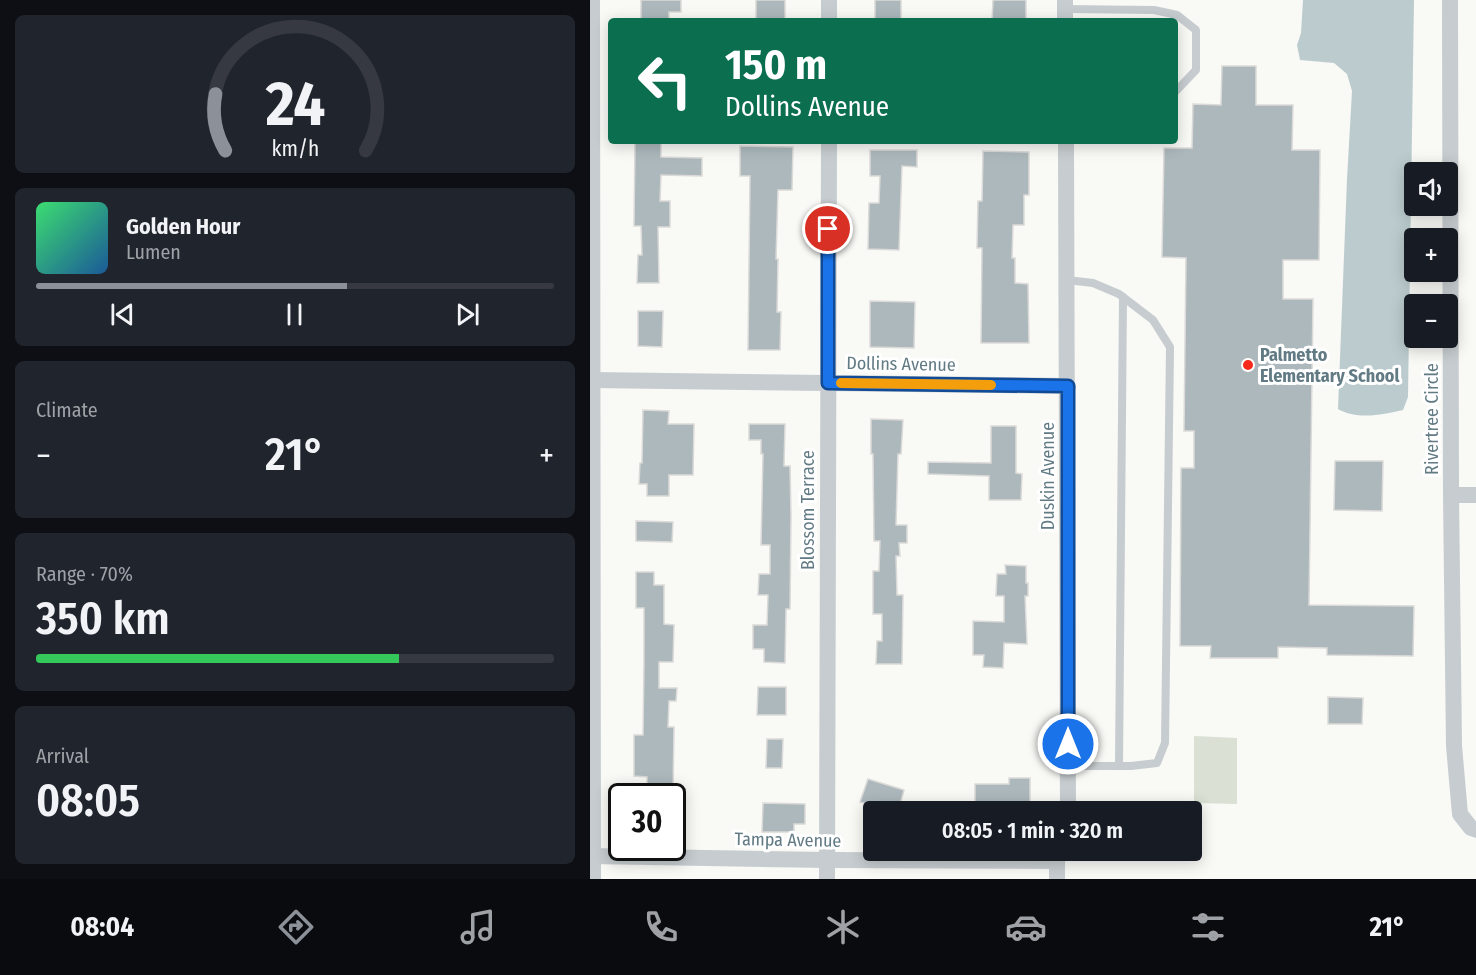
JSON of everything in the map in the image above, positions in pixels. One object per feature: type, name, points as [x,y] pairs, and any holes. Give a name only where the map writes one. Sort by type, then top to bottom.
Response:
[{"type":"street","points":[[592,0],[591,856],[593,879]]},
{"type":"street","points":[[829,0],[829,18]]},
{"type":"street","name":"Rivertree Circle","points":[[1450,0],[1454,746],[1460,814],[1471,828],[1476,830]]},
{"type":"street","name":"Blossom Terrace","points":[[827,879],[829,144]]},
{"type":"street","name":"Duskin Avenue","points":[[1066,144],[1068,801]]},
{"type":"street","name":"Dollins Avenue","points":[[591,380],[1068,386]]},
{"type":"street","points":[[1451,495],[1476,495]]},
{"type":"street","name":"Tampa Avenue","points":[[591,856],[863,859]]},
{"type":"street","points":[[1057,879],[1058,861]]},
{"type":"lane","points":[[1065,10],[1154,10],[1177,15],[1196,30],[1196,70],[1178,89]]},
{"type":"lane","points":[[1067,280],[1093,283],[1122,297],[1153,320],[1170,346],[1165,743],[1157,763],[1068,766]]},
{"type":"lane","points":[[1118,766],[1122,297]]},
{"type":"shaded area","points":[[1303,0],[1414,0],[1412,162],[1404,162],[1404,216],[1411,216],[1411,228],[1404,228],[1404,282],[1410,282],[1410,294],[1404,294],[1404,348],[1409,348],[1408,397],[1403,410],[1378,415],[1353,415],[1338,409],[1352,91],[1347,74],[1334,63],[1300,60],[1297,45],[1301,33]]},
{"type":"shaded area","points":[[1194,736],[1237,738],[1237,804],[1194,801]]},
{"type":"building","points":[[641,0],[681,0],[681,12],[669,12],[669,18],[641,18]]},
{"type":"building","points":[[756,0],[785,0],[785,18],[756,18]]},
{"type":"building","points":[[875,0],[901,0],[901,18],[875,18]]},
{"type":"building","points":[[993,0],[1026,0],[1026,18],[992,18]]},
{"type":"building","name":"Palmetto Elementary School","points":[[1222,66],[1256,66],[1256,105],[1293,105],[1292,150],[1320,150],[1319,260],[1283,260],[1283,299],[1313,299],[1309,605],[1414,606],[1413,656],[1327,655],[1327,648],[1278,647],[1278,658],[1210,658],[1211,646],[1180,646],[1181,468],[1194,468],[1194,431],[1184,431],[1186,258],[1162,257],[1164,148],[1192,148],[1193,104],[1221,105]]},
{"type":"building","points":[[635,144],[661,144],[661,157],[702,158],[702,176],[661,175],[660,201],[670,201],[670,227],[658,227],[659,283],[637,283],[638,255],[642,255],[641,226],[634,226]]},
{"type":"building","points":[[740,146],[793,147],[792,190],[778,190],[776,259],[778,259],[777,312],[781,312],[780,350],[748,350],[750,176],[740,176]]},
{"type":"building","points":[[870,150],[917,150],[917,167],[902,166],[899,250],[868,249],[869,203],[879,203],[880,176],[870,176]]},
{"type":"building","points":[[983,151],[1029,152],[1029,195],[1024,195],[1024,225],[1013,225],[1012,258],[1015,258],[1015,283],[1028,284],[1029,343],[981,343],[982,248],[977,248],[978,201],[982,201]]},
{"type":"building","points":[[870,301],[915,302],[914,348],[870,347]]},
{"type":"building","points":[[638,311],[663,311],[662,347],[638,346]]},
{"type":"building","points":[[643,410],[669,411],[668,424],[694,424],[693,475],[669,475],[669,496],[647,496],[647,484],[639,484],[640,463],[642,463]]},
{"type":"building","points":[[871,419],[903,420],[901,454],[898,454],[896,525],[907,525],[907,543],[899,543],[900,556],[896,556],[897,595],[903,595],[902,664],[876,664],[877,641],[882,641],[882,614],[873,614],[873,571],[879,571],[880,541],[874,541]]},
{"type":"building","points":[[749,424],[785,424],[784,466],[790,466],[791,516],[790,609],[786,609],[785,663],[764,662],[764,649],[753,649],[753,625],[767,625],[768,595],[758,595],[759,574],[770,574],[770,545],[761,545],[763,454],[761,454],[761,440],[749,440]]},
{"type":"building","points":[[991,426],[1016,426],[1016,473],[1022,474],[1021,500],[989,500],[989,476],[928,474],[928,462],[991,463]]},
{"type":"building","points":[[1335,461],[1383,461],[1382,511],[1334,510]]},
{"type":"building","points":[[636,521],[673,522],[672,542],[636,541]]},
{"type":"building","points":[[1005,565],[1026,566],[1027,644],[1004,643],[1003,668],[983,667],[984,655],[973,655],[973,621],[1004,622],[1004,596],[996,596],[997,574],[1006,574]]},
{"type":"building","points":[[636,572],[654,572],[654,585],[664,585],[664,624],[674,625],[673,662],[659,662],[659,688],[677,688],[676,701],[669,701],[668,727],[674,727],[673,783],[647,783],[647,777],[634,776],[634,735],[643,735],[644,662],[644,608],[636,608]]},
{"type":"building","points":[[758,687],[786,687],[786,715],[757,715]]},
{"type":"building","points":[[1328,697],[1363,698],[1362,724],[1328,724]]},
{"type":"building","points":[[767,739],[783,739],[782,768],[766,768]]},
{"type":"building","points":[[1009,778],[1030,778],[1030,801],[975,801],[975,784],[1009,784]]},
{"type":"building","points":[[868,779],[904,790],[901,801],[860,802]]},
{"type":"building","points":[[763,803],[805,804],[805,824],[794,824],[794,832],[762,832]]},
{"type":"slow traffic","points":[[841,383],[991,385]]},
{"type":"place","name":"Palmetto Elementary School","points":[[1248,365]]},
{"type":"route","points":[[828,229],[828,383],[1068,386],[1068,744]]}]
